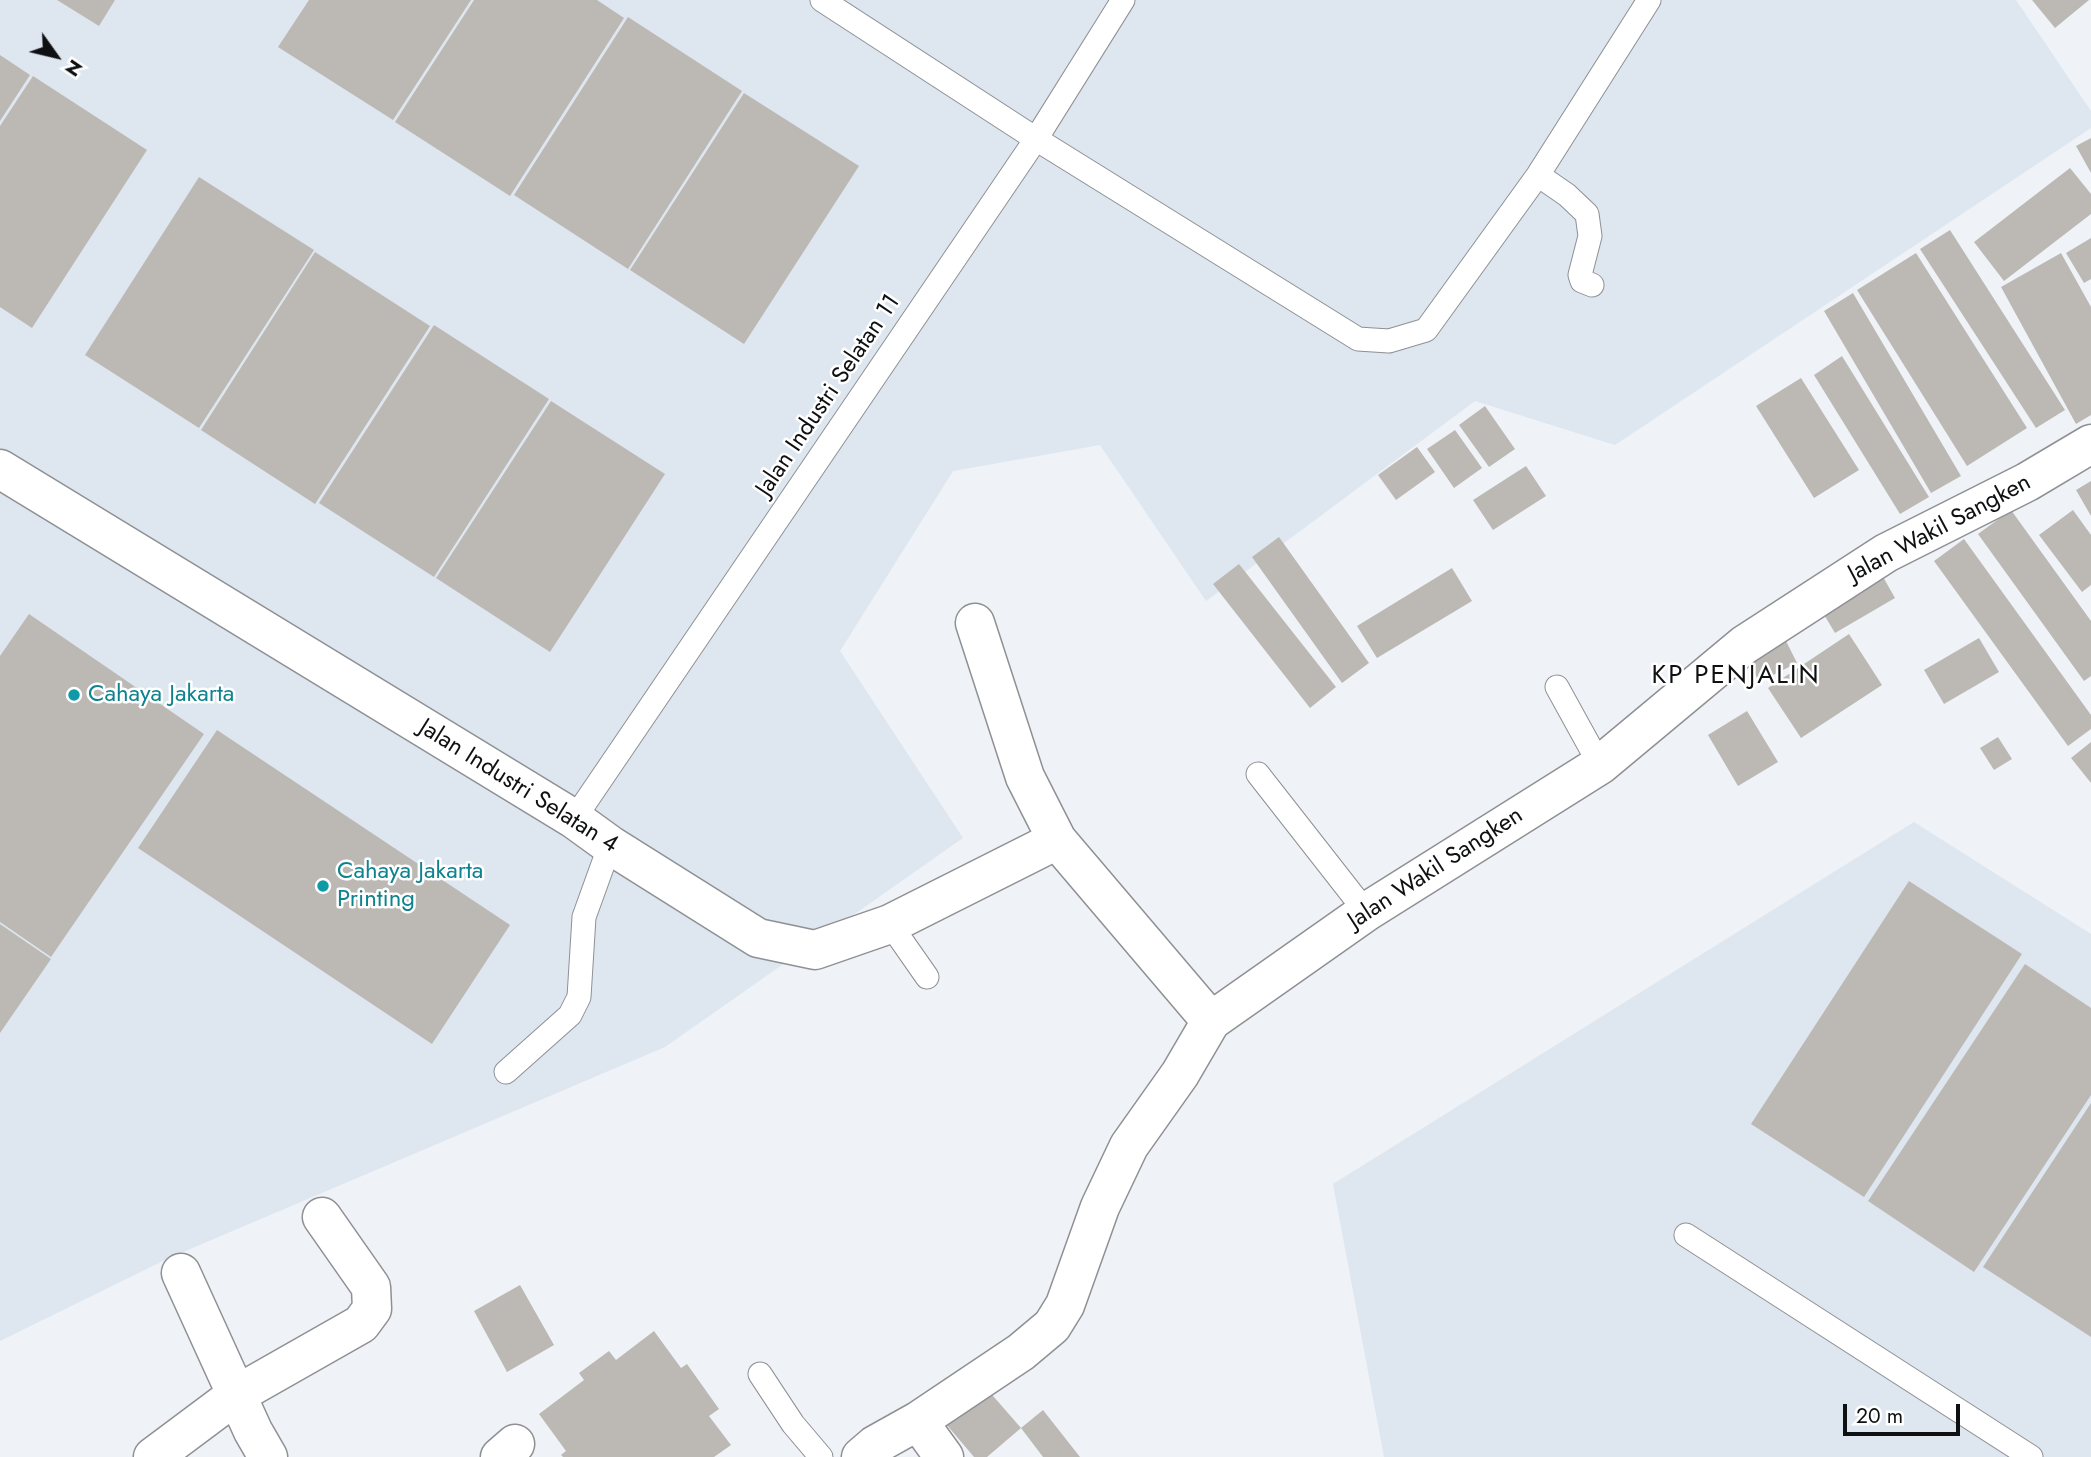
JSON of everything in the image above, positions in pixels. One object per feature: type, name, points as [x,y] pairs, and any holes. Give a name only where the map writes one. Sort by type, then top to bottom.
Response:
[{"type":"street","name":"Jalan Wakil Sangken","points":[[862,1457],[1021,1352],[1052,1326],[1065,1305],[1100,1207],[1129,1146],[1180,1074],[1211,1021],[1366,912],[1600,765],[1744,645],[1886,552],[2027,482],[2091,444]]},
{"type":"street","name":"Jalan Industri Selatan 4","points":[[0,471],[574,819],[610,845],[758,938],[815,950],[890,924],[1057,840]]},
{"type":"street","points":[[975,623],[1025,777],[1057,840],[1211,1021]]},
{"type":"street","points":[[153,1457],[236,1395],[361,1324],[372,1309],[372,1287],[322,1217]]},
{"type":"street","points":[[181,1273],[253,1431],[268,1457]]},
{"type":"street","points":[[918,1421],[944,1457]]},
{"type":"lane","points":[[822,0],[1036,139],[1358,339],[1378,341],[1388,341],[1426,330],[1538,175],[1649,0]]},
{"type":"lane","name":"Jalan Industri Selatan 11","points":[[574,819],[1036,139],[1123,0]]},
{"type":"lane","points":[[1538,175],[1567,195],[1587,214],[1590,236],[1580,275],[1582,281],[1592,285]]},
{"type":"lane","points":[[1557,687],[1600,765]]},
{"type":"lane","points":[[1258,774],[1366,912]]},
{"type":"lane","points":[[506,1072],[570,1016],[579,997],[584,917],[610,845]]},
{"type":"lane","points":[[890,924],[927,977]]},
{"type":"lane","points":[[1686,1236],[2031,1457]]},
{"type":"lane","points":[[760,1374],[793,1423],[821,1457]]},
{"type":"shaded area","points":[[0,0],[2016,0],[2091,111],[2091,128],[1615,445],[1475,401],[1206,601],[1100,445],[953,471],[840,651],[963,838],[665,1047],[169,1258],[0,1341]]},
{"type":"shaded area","points":[[1914,822],[2091,934],[2091,1457],[1384,1457],[1333,1184]]},
{"type":"building","points":[[57,0],[115,0],[99,26]]},
{"type":"building","points":[[309,0],[471,0],[393,120],[278,47]]},
{"type":"building","points":[[474,0],[597,0],[624,18],[510,196],[395,122]]},
{"type":"building","points":[[2032,0],[2089,0],[2055,28]]},
{"type":"building","points":[[628,17],[742,91],[628,269],[514,195]]},
{"type":"building","points":[[0,55],[30,75],[0,121]]},
{"type":"building","points":[[33,76],[147,150],[32,328],[0,307],[0,126]]},
{"type":"building","points":[[744,93],[859,166],[744,344],[630,270]]},
{"type":"building","points":[[2091,138],[2091,173],[2076,146]]},
{"type":"building","points":[[2070,168],[2091,194],[2091,214],[2004,281],[1974,242]]},
{"type":"building","points":[[199,177],[314,250],[199,428],[85,355]]},
{"type":"building","points":[[1950,230],[2065,410],[2036,428],[1920,249]]},
{"type":"building","points":[[2091,238],[2091,279],[2084,283],[2066,253]]},
{"type":"building","points":[[315,252],[430,326],[315,504],[201,430]]},
{"type":"building","points":[[1916,253],[2027,428],[1967,466],[1857,290]]},
{"type":"building","points":[[2061,253],[2091,307],[2091,415],[2076,424],[2001,287]]},
{"type":"building","points":[[1853,293],[1961,476],[1931,493],[1824,311]]},
{"type":"building","points":[[434,325],[549,399],[434,577],[319,503]]},
{"type":"building","points":[[1842,356],[1929,497],[1900,514],[1814,375]]},
{"type":"building","points":[[1801,378],[1859,470],[1814,498],[1756,406]]},
{"type":"building","points":[[551,401],[665,474],[550,652],[436,578]]},
{"type":"building","points":[[1485,406],[1515,449],[1489,467],[1459,425]]},
{"type":"building","points":[[1455,430],[1482,468],[1454,488],[1427,449]]},
{"type":"building","points":[[1417,447],[1435,472],[1396,500],[1378,475]]},
{"type":"building","points":[[1526,466],[1546,496],[1493,530],[1473,500]]},
{"type":"building","points":[[2091,481],[2091,516],[2076,490]]},
{"type":"building","points":[[2011,510],[2091,621],[2091,676],[2084,681],[1978,534]]},
{"type":"building","points":[[2073,510],[2091,535],[2091,585],[2082,592],[2039,535]]},
{"type":"building","points":[[1279,537],[1369,663],[1342,683],[1252,557]]},
{"type":"building","points":[[1964,539],[2091,715],[2091,729],[2068,746],[1934,561]]},
{"type":"building","points":[[1239,564],[1336,687],[1310,708],[1213,584]]},
{"type":"building","points":[[1452,568],[1472,601],[1377,658],[1357,626]]},
{"type":"building","points":[[1878,568],[1895,598],[1835,633],[1817,603]]},
{"type":"building","name":"Cahaya Jakarta","points":[[29,614],[204,734],[51,957],[0,922],[0,656]]},
{"type":"building","points":[[1849,634],[1882,685],[1801,738],[1768,688]]},
{"type":"building","points":[[1783,635],[1797,663],[1759,682],[1745,654]]},
{"type":"building","points":[[1979,638],[1999,672],[1944,704],[1924,670]]},
{"type":"building","points":[[1747,711],[1778,762],[1738,786],[1708,735]]},
{"type":"building","name":"Cahaya Jakarta Printing","points":[[217,730],[510,925],[432,1044],[138,848]]},
{"type":"building","points":[[1998,737],[2012,759],[1994,770],[1980,748]]},
{"type":"building","points":[[2091,742],[2091,783],[2071,758]]},
{"type":"building","points":[[1909,881],[2022,954],[1864,1197],[1751,1124]]},
{"type":"building","points":[[0,924],[51,959],[0,1033]]},
{"type":"building","points":[[2025,964],[2091,1008],[2091,1095],[1974,1272],[1868,1201]]},
{"type":"building","points":[[2091,1103],[2091,1337],[1983,1267]]},
{"type":"building","points":[[520,1285],[554,1345],[507,1372],[474,1311]]},
{"type":"building","points":[[654,1331],[681,1368],[687,1364],[719,1409],[709,1416],[731,1445],[714,1457],[563,1457],[561,1455],[566,1451],[539,1414],[584,1380],[579,1373],[609,1351],[616,1360]]},
{"type":"building","points":[[987,1389],[1021,1428],[987,1457],[974,1457],[946,1424]]},
{"type":"building","points":[[1043,1410],[1080,1457],[1043,1457],[1021,1428]]},
{"type":"place","name":"Cahaya Jakarta","points":[[74,695]]},
{"type":"place","name":"Cahaya Jakarta Printing","points":[[323,886]]},
{"type":"district","name":"KP PENJALIN","points":[[1736,677]]}]
